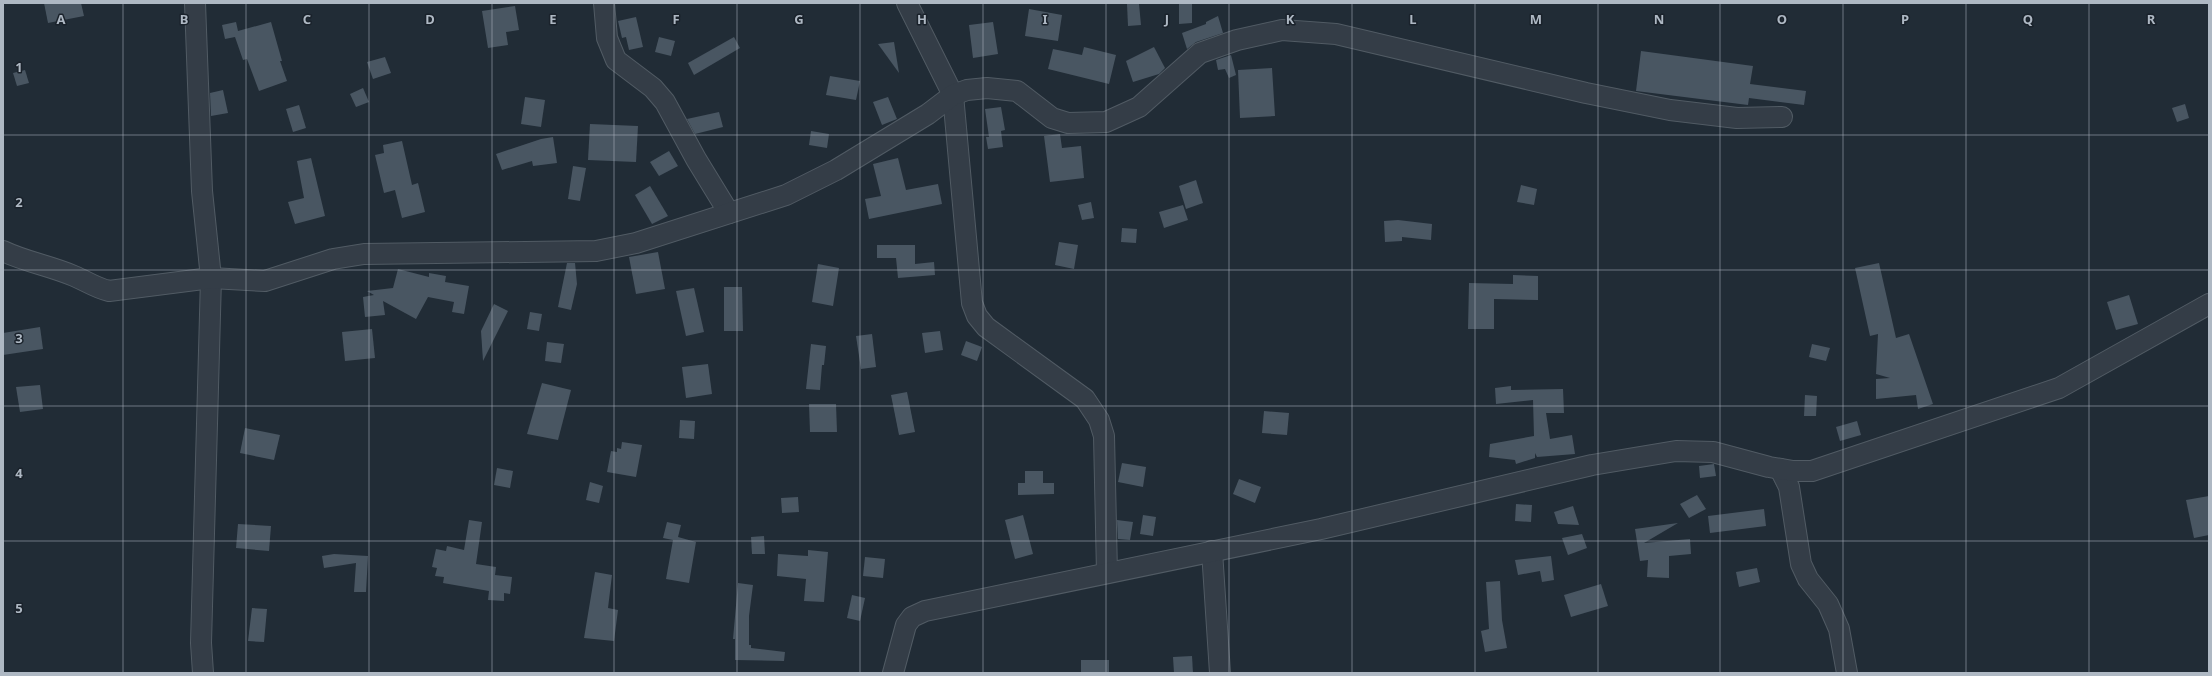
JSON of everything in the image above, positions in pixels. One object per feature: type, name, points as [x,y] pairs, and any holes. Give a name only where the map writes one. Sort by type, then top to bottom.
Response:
[{"type":"street","points":[[195,3],[202,191],[211,278],[201,643],[203,673]]},
{"type":"street","points":[[604,3],[607,38],[616,60],[653,88],[665,102],[696,159],[729,213]]},
{"type":"street","points":[[907,3],[953,95],[972,303],[977,316],[986,327],[1085,399],[1099,420],[1104,436],[1107,573]]},
{"type":"street","points":[[3,251],[25,261],[74,276],[97,288],[109,291],[211,278],[265,281],[333,259],[364,254],[596,251],[636,243],[786,195],[836,170],[928,114],[953,95],[967,90],[987,88],[1017,91],[1052,118],[1068,123],[1106,122],[1139,107],[1200,53],[1237,40],[1282,30],[1336,34],[1586,93],[1670,110],[1737,118],[1782,117]]},
{"type":"street","points":[[893,673],[906,625],[912,616],[925,611],[1321,529],[1592,465],[1676,451],[1713,452],[1780,469],[1812,471],[2059,388],[2209,304]]},
{"type":"street","points":[[1780,469],[1789,487],[1801,564],[1808,579],[1828,604],[1839,629],[1847,673]]},
{"type":"street","points":[[1212,551],[1220,673]]},
{"type":"building","points":[[44,3],[81,3],[84,16],[48,23]]},
{"type":"building","points":[[1179,3],[1192,3],[1192,23],[1179,24]]},
{"type":"building","points":[[1127,4],[1139,4],[1141,25],[1128,26]]},
{"type":"building","points":[[515,6],[519,30],[506,32],[508,45],[488,48],[482,11]]},
{"type":"building","points":[[1029,9],[1062,15],[1058,41],[1025,36]]},
{"type":"building","points":[[1218,16],[1223,33],[1196,42],[1187,49],[1182,33],[1206,24],[1206,22]]},
{"type":"building","points":[[636,17],[643,47],[629,50],[626,37],[622,38],[618,21]]},
{"type":"building","points":[[236,22],[238,31],[271,22],[282,61],[280,61],[287,81],[259,91],[247,59],[243,60],[235,37],[225,39],[222,25]]},
{"type":"building","points":[[993,22],[998,54],[973,58],[969,25]]},
{"type":"building","points":[[659,37],[675,41],[671,56],[655,52]]},
{"type":"building","points":[[734,37],[740,48],[694,75],[688,63]]},
{"type":"building","points":[[894,42],[899,73],[878,44]]},
{"type":"building","points":[[1084,47],[1116,55],[1109,84],[1048,69],[1053,49],[1082,55]]},
{"type":"building","points":[[1154,47],[1165,68],[1159,74],[1133,82],[1126,61]]},
{"type":"building","points":[[1641,51],[1753,66],[1750,84],[1806,91],[1804,105],[1749,98],[1748,105],[1636,91]]},
{"type":"building","points":[[1231,55],[1236,75],[1229,78],[1225,69],[1218,70],[1216,60]]},
{"type":"building","points":[[385,57],[391,73],[373,79],[367,62]]},
{"type":"building","points":[[1272,68],[1275,116],[1240,118],[1238,70]]},
{"type":"building","points":[[25,70],[29,83],[17,86],[13,73]]},
{"type":"building","points":[[830,76],[860,81],[856,100],[826,95]]},
{"type":"building","points":[[363,88],[369,102],[356,107],[350,94]]},
{"type":"building","points":[[223,90],[228,113],[211,116],[210,93]]},
{"type":"building","points":[[525,97],[545,100],[541,127],[521,124]]},
{"type":"building","points":[[888,97],[897,119],[882,125],[873,102]]},
{"type":"building","points":[[2185,104],[2189,118],[2177,122],[2172,108]]},
{"type":"building","points":[[299,105],[306,128],[293,132],[286,109]]},
{"type":"building","points":[[1001,107],[1005,130],[1001,131],[1003,147],[988,149],[986,137],[989,137],[985,109]]},
{"type":"building","points":[[719,112],[723,127],[695,134],[687,119]]},
{"type":"building","points":[[590,124],[638,126],[636,162],[588,160]]},
{"type":"building","points":[[811,131],[829,134],[827,148],[809,145]]},
{"type":"building","points":[[1060,134],[1062,148],[1081,146],[1084,178],[1050,182],[1044,136]]},
{"type":"building","points":[[553,137],[557,163],[533,166],[532,161],[502,170],[496,154],[541,139]]},
{"type":"building","points":[[402,141],[412,185],[418,183],[425,212],[402,218],[395,190],[384,193],[375,155],[384,153],[383,145]]},
{"type":"building","points":[[669,151],[678,166],[659,176],[650,162]]},
{"type":"building","points":[[311,158],[325,216],[295,224],[288,202],[304,198],[297,161]]},
{"type":"building","points":[[898,158],[906,190],[938,184],[942,204],[869,219],[865,199],[881,196],[873,164]]},
{"type":"building","points":[[573,166],[586,168],[580,201],[568,199]]},
{"type":"building","points":[[1196,180],[1203,203],[1186,209],[1179,186]]},
{"type":"building","points":[[1521,185],[1537,189],[1534,205],[1517,202]]},
{"type":"building","points":[[650,186],[668,216],[652,224],[635,195]]},
{"type":"building","points":[[1091,202],[1094,218],[1082,220],[1078,205]]},
{"type":"building","points":[[1183,205],[1188,220],[1164,228],[1159,212]]},
{"type":"building","points":[[1398,220],[1432,224],[1431,240],[1402,237],[1402,241],[1385,242],[1384,221]]},
{"type":"building","points":[[1122,228],[1137,229],[1136,243],[1121,242]]},
{"type":"building","points":[[1059,242],[1078,245],[1074,269],[1055,265]]},
{"type":"building","points":[[877,245],[915,245],[915,264],[934,262],[935,275],[898,278],[896,258],[877,258]]},
{"type":"building","points":[[658,252],[665,289],[636,294],[629,257]]},
{"type":"building","points":[[567,263],[575,263],[577,284],[571,310],[558,307]]},
{"type":"building","points":[[1879,263],[1896,338],[1909,334],[1933,404],[1918,409],[1916,395],[1876,399],[1876,379],[1890,378],[1876,374],[1878,334],[1870,336],[1855,268]]},
{"type":"building","points":[[818,264],[839,268],[833,306],[812,302]]},
{"type":"building","points":[[398,269],[429,277],[429,273],[446,276],[445,282],[469,286],[464,314],[452,312],[454,302],[428,297],[416,319],[383,301],[385,315],[365,317],[363,297],[374,295],[367,291],[393,288]]},
{"type":"building","points":[[1513,275],[1538,276],[1538,300],[1494,299],[1494,329],[1468,329],[1469,283],[1513,284]]},
{"type":"building","points":[[724,287],[742,287],[743,331],[724,331]]},
{"type":"building","points":[[694,288],[704,332],[686,336],[676,291]]},
{"type":"building","points":[[2129,295],[2138,324],[2116,330],[2107,302]]},
{"type":"building","points":[[494,304],[508,311],[483,361],[481,331]]},
{"type":"building","points":[[530,312],[542,314],[539,331],[527,329]]},
{"type":"building","points":[[40,327],[43,349],[3,355],[3,333]]},
{"type":"building","points":[[372,329],[375,358],[345,361],[342,332]]},
{"type":"building","points":[[940,331],[943,350],[925,353],[922,333]]},
{"type":"building","points":[[872,334],[876,367],[861,369],[856,336]]},
{"type":"building","points":[[966,341],[982,347],[977,361],[961,355]]},
{"type":"building","points":[[547,342],[564,344],[561,363],[545,361]]},
{"type":"building","points":[[811,344],[826,346],[824,365],[822,365],[820,390],[806,389]]},
{"type":"building","points":[[1812,344],[1830,348],[1826,361],[1809,357]]},
{"type":"building","points":[[708,364],[712,394],[686,398],[682,367]]},
{"type":"building","points":[[542,383],[571,390],[558,440],[527,434]]},
{"type":"building","points":[[40,385],[43,409],[20,412],[16,387]]},
{"type":"building","points":[[1511,386],[1511,390],[1563,389],[1564,413],[1546,413],[1550,439],[1572,435],[1575,454],[1537,457],[1535,453],[1535,458],[1516,464],[1515,460],[1489,457],[1490,444],[1534,436],[1533,400],[1496,404],[1495,388]]},
{"type":"building","points":[[907,392],[915,432],[899,435],[891,395]]},
{"type":"building","points":[[1805,395],[1817,396],[1816,416],[1804,416]]},
{"type":"building","points":[[809,404],[836,404],[837,432],[810,432]]},
{"type":"building","points":[[1264,411],[1289,413],[1287,435],[1262,433]]},
{"type":"building","points":[[680,420],[695,421],[694,439],[679,438]]},
{"type":"building","points":[[1857,421],[1861,435],[1840,441],[1836,427]]},
{"type":"building","points":[[245,428],[280,435],[274,460],[240,453]]},
{"type":"building","points":[[622,442],[642,445],[636,477],[607,472],[611,451],[617,452],[617,448],[621,449]]},
{"type":"building","points":[[1122,463],[1146,467],[1143,487],[1118,482]]},
{"type":"building","points":[[1714,464],[1716,476],[1700,478],[1699,466]]},
{"type":"building","points":[[497,468],[513,471],[510,488],[494,485]]},
{"type":"building","points":[[1025,471],[1043,471],[1043,483],[1054,483],[1054,494],[1018,495],[1018,483],[1025,483]]},
{"type":"building","points":[[1239,479],[1261,487],[1255,503],[1233,494]]},
{"type":"building","points":[[590,482],[603,486],[599,503],[586,500]]},
{"type":"building","points":[[1697,495],[1706,509],[1689,518],[1680,504]]},
{"type":"building","points":[[2209,496],[2209,535],[2194,538],[2186,500]]},
{"type":"building","points":[[798,497],[799,512],[782,513],[781,498]]},
{"type":"building","points":[[1516,504],[1532,505],[1531,522],[1515,521]]},
{"type":"building","points":[[1573,506],[1579,525],[1558,524],[1554,512]]},
{"type":"building","points":[[1764,509],[1766,526],[1710,533],[1708,516]]},
{"type":"building","points":[[1023,515],[1033,554],[1015,559],[1005,520]]},
{"type":"building","points":[[1143,515],[1156,517],[1153,536],[1140,534]]},
{"type":"building","points":[[469,520],[482,522],[476,564],[496,567],[495,575],[512,577],[510,594],[504,593],[504,601],[488,600],[489,591],[443,583],[444,577],[435,576],[437,568],[432,567],[436,549],[446,551],[447,546],[464,550]]},
{"type":"building","points":[[1117,520],[1133,522],[1130,540],[1118,539]]},
{"type":"building","points":[[667,522],[681,525],[678,537],[696,542],[689,583],[666,579],[673,540],[663,538]]},
{"type":"building","points":[[1678,523],[1644,543],[1690,539],[1691,554],[1669,556],[1669,578],[1647,577],[1648,560],[1640,561],[1635,529]]},
{"type":"building","points":[[238,524],[271,526],[269,551],[236,548]]},
{"type":"building","points":[[1582,534],[1587,548],[1568,555],[1562,538]]},
{"type":"building","points":[[764,536],[765,554],[752,554],[751,537]]},
{"type":"building","points":[[808,550],[828,552],[824,602],[804,601],[806,579],[777,576],[778,554],[808,556]]},
{"type":"building","points":[[334,554],[368,556],[366,592],[354,592],[356,563],[324,568],[322,556]]},
{"type":"building","points":[[1551,556],[1554,580],[1542,582],[1540,571],[1518,575],[1515,560]]},
{"type":"building","points":[[865,557],[885,559],[883,578],[863,576]]},
{"type":"building","points":[[1757,568],[1760,582],[1739,587],[1736,572]]},
{"type":"building","points":[[595,572],[612,575],[608,608],[618,610],[614,641],[584,638]]},
{"type":"building","points":[[1500,581],[1502,620],[1507,648],[1485,652],[1481,631],[1489,629],[1486,582]]},
{"type":"building","points":[[738,583],[753,585],[749,616],[749,645],[751,645],[751,648],[785,652],[784,661],[735,660],[735,639],[733,639]]},
{"type":"building","points":[[1601,584],[1608,606],[1571,617],[1564,595]]},
{"type":"building","points":[[852,595],[865,598],[860,621],[847,618]]},
{"type":"building","points":[[252,608],[267,609],[264,642],[248,641]]},
{"type":"building","points":[[1192,656],[1193,673],[1174,673],[1173,657]]},
{"type":"building","points":[[1081,660],[1109,660],[1109,673],[1081,673]]}]
